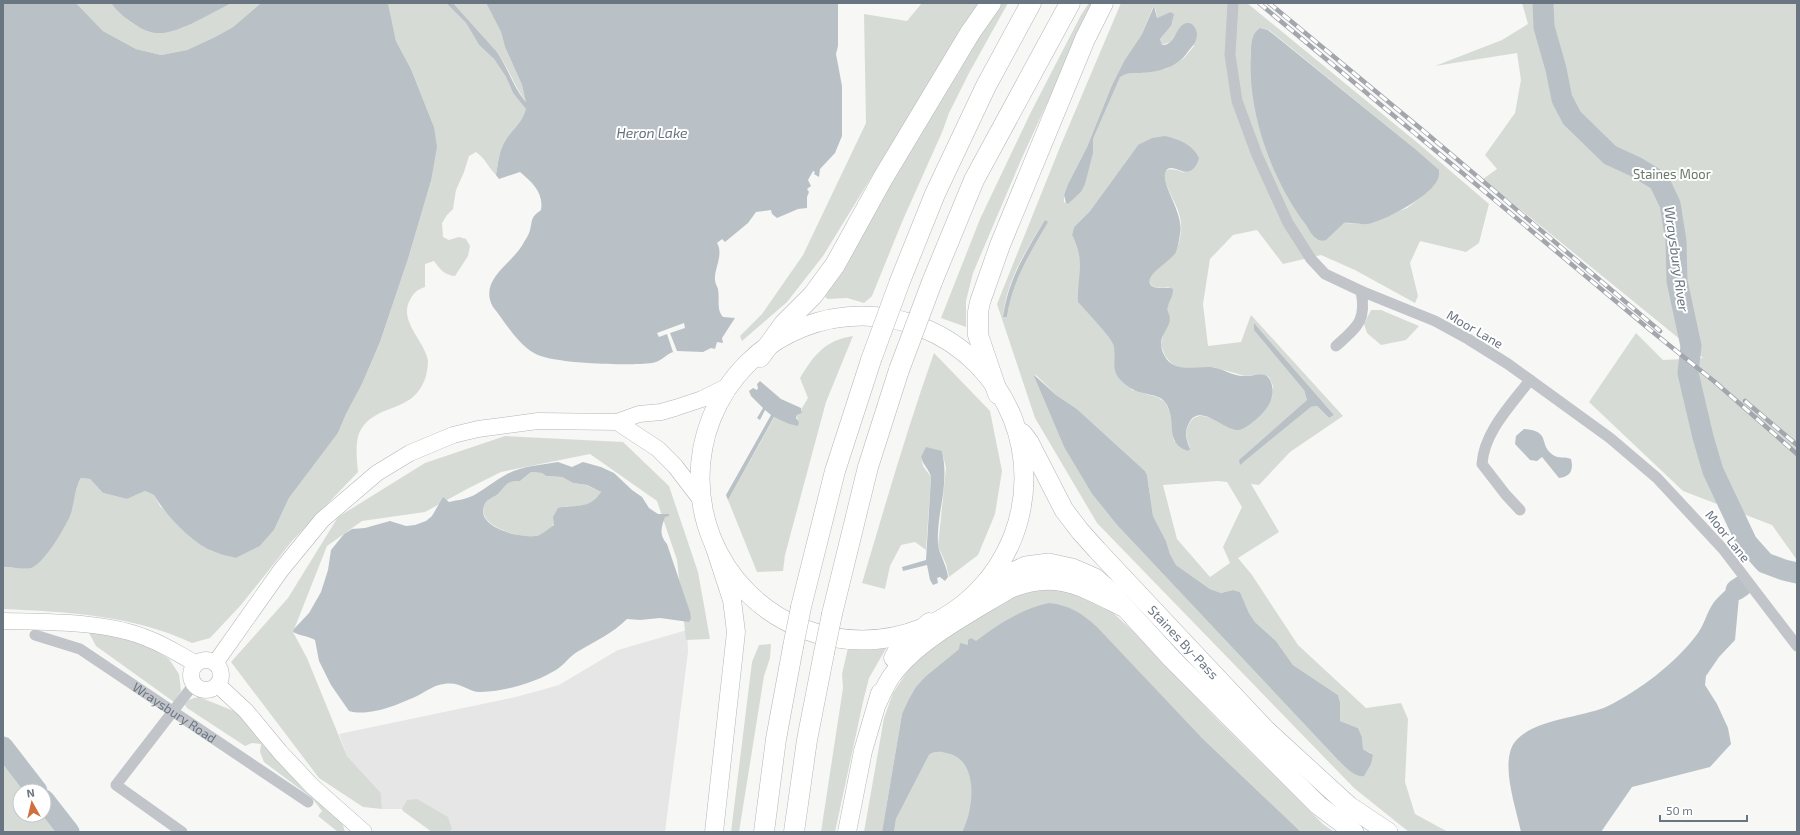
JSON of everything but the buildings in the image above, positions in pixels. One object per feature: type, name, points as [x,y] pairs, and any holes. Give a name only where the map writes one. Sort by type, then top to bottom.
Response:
[{"type":"highway","points":[[760,357],[784,324],[813,295],[835,265],[887,172],[970,33],[991,3]]},
{"type":"highway","points":[[764,832],[776,739],[793,647],[801,607],[835,471],[871,360],[900,281],[935,194],[986,86],[1031,3]]},
{"type":"highway","points":[[794,832],[807,740],[832,614],[868,467],[899,370],[932,282],[974,180],[1070,3]]},
{"type":"highway","points":[[998,394],[978,335],[978,312],[980,302],[1000,246],[1085,39],[1103,3]]},
{"type":"highway","points":[[862,316],[945,336],[957,343],[969,353],[982,369],[1014,422],[1026,479],[1027,493],[1024,519],[1007,556],[980,588],[929,622],[902,632],[875,639],[848,640],[811,632],[779,616],[756,599],[714,545],[698,496],[695,463],[700,435],[714,405],[728,386],[760,357],[803,330],[830,320],[862,316]]},
{"type":"highway","name":"Staines By-Pass","points":[[1014,422],[1029,442],[1064,510],[1084,536],[1266,730],[1349,806],[1388,832]]},
{"type":"highway","name":"Staines By-Pass","points":[[980,588],[1000,576],[1026,566],[1049,563],[1072,568],[1095,578],[1110,591],[1123,608],[1172,659],[1318,804],[1354,832]]},
{"type":"main road","points":[[216,662],[246,618],[304,540],[322,520],[377,473],[417,450],[453,436],[478,429],[538,421],[617,422],[639,414],[661,412],[675,408],[702,399],[728,386]]},
{"type":"main road","points":[[617,422],[658,449],[675,466],[698,496]]},
{"type":"main road","points":[[714,545],[732,600],[736,632],[714,832]]},
{"type":"main road","points":[[877,704],[892,675],[910,656],[948,628],[1008,590],[1019,585],[1048,581],[1068,583],[1096,593],[1123,608]]},
{"type":"main road","points":[[3,621],[79,624],[118,630],[149,638],[195,663]]},
{"type":"main road","points":[[848,832],[863,751],[886,671],[897,651],[929,622]]},
{"type":"main road","points":[[206,659],[216,662],[222,672],[221,681],[218,685],[208,690],[202,690],[194,684],[191,673],[195,663],[206,659]]},
{"type":"main road","points":[[218,685],[246,712],[280,752],[312,786],[358,830]]},
{"type":"street","name":"Moor Lane","points":[[1233,7],[1230,55],[1237,101],[1257,154],[1288,223],[1310,259],[1325,274],[1435,322],[1468,339],[1530,380],[1610,438],[1657,478],[1723,549],[1797,646]]},
{"type":"street","points":[[1336,346],[1356,328],[1364,307],[1361,291]]},
{"type":"street","points":[[1520,510],[1506,495],[1482,464],[1483,453],[1487,441],[1502,417],[1530,380]]},
{"type":"street","name":"Wraysbury Road","points":[[36,635],[80,649],[308,802]]},
{"type":"street","points":[[182,832],[116,785],[171,711],[194,684]]},
{"type":"shaded area","points":[[687,630],[688,652],[665,832],[432,832],[402,809],[382,809],[381,793],[347,756],[339,734],[516,697],[559,685],[618,650]]},
{"type":"green space","points":[[76,3],[111,3],[128,20],[138,27],[212,12],[232,3],[261,3],[233,27],[215,37],[187,50],[161,55],[136,49],[103,31]]},
{"type":"green space","points":[[387,3],[446,3],[466,23],[479,45],[494,59],[506,77],[513,93],[527,109],[520,123],[508,137],[501,149],[496,175],[476,152],[469,156],[456,190],[453,209],[442,223],[443,237],[449,240],[459,237],[466,239],[470,246],[468,256],[455,276],[445,273],[434,261],[425,264],[425,287],[416,292],[410,300],[407,308],[407,316],[413,331],[426,353],[428,361],[426,376],[421,388],[405,402],[378,414],[369,420],[362,428],[359,432],[357,443],[358,472],[292,541],[241,605],[210,638],[192,643],[146,626],[123,621],[76,614],[3,609],[3,567],[26,569],[67,522],[81,478],[90,479],[103,493],[127,499],[145,491],[154,495],[160,506],[211,551],[236,558],[260,546],[274,530],[289,498],[338,433],[362,384],[380,342],[408,259],[431,181],[434,127],[411,69],[396,41]]},
{"type":"green space","points":[[453,3],[486,3],[501,32],[505,47],[522,85],[527,103],[497,52]]},
{"type":"green space","points":[[922,3],[978,3],[823,256],[787,302],[742,341],[740,336],[762,314],[803,255],[866,123],[864,14],[907,21]]},
{"type":"green space","points":[[1002,3],[1008,3],[969,73],[949,113],[872,296],[864,303],[847,298],[828,299],[825,297],[939,101],[958,74],[969,52]]},
{"type":"green space","points":[[1089,3],[1093,3],[1021,160],[973,273],[966,301],[966,327],[941,318],[980,219],[1031,112],[1081,15]]},
{"type":"green space","points":[[1121,3],[1247,3],[1419,144],[1489,204],[1479,243],[1466,252],[1420,241],[1410,263],[1418,296],[1415,303],[1355,270],[1321,255],[1283,264],[1257,230],[1233,235],[1210,259],[1203,304],[1208,346],[1241,342],[1251,315],[1343,416],[1290,452],[1259,485],[1251,484],[1279,532],[1238,558],[1252,575],[1298,645],[1366,708],[1401,703],[1408,719],[1405,782],[1415,814],[1448,832],[1409,832],[1354,788],[1097,523],[1035,418],[997,304],[1060,147]],"holes":[[[1153,7],[1155,7],[1157,18],[1170,12],[1171,26],[1160,39],[1162,45],[1170,42],[1183,24],[1194,46],[1184,58],[1166,69],[1141,73],[1126,73],[1120,76],[1093,139],[1081,192],[1068,204],[1064,202],[1064,195],[1068,184],[1087,147],[1112,85],[1124,61],[1142,34]],[[1260,28],[1269,30],[1414,148],[1435,184],[1407,208],[1363,224],[1344,223],[1316,239],[1288,197],[1267,151],[1254,104],[1254,78]],[[1138,145],[1185,173],[1167,170],[1165,174],[1167,186],[1179,214],[1181,232],[1175,253],[1155,270],[1150,277],[1151,285],[1158,288],[1169,287],[1167,308],[1170,318],[1163,335],[1161,345],[1165,356],[1174,366],[1186,369],[1213,367],[1245,376],[1262,374],[1269,377],[1273,386],[1272,398],[1233,429],[1216,420],[1198,416],[1189,424],[1186,433],[1190,448],[1174,441],[1170,412],[1165,402],[1157,397],[1132,390],[1115,367],[1116,354],[1113,343],[1078,293],[1080,257],[1072,235],[1074,227],[1090,211]],[[1045,220],[1017,279],[1009,304],[1007,317],[1003,317],[1008,291],[1018,266]],[[1254,323],[1334,415],[1329,418],[1317,406],[1311,407],[1241,464],[1307,400],[1304,390]],[[1033,374],[1037,376],[1056,395],[1077,409],[1145,471],[1147,475],[1153,516],[1176,565],[1210,589],[1221,593],[1233,590],[1240,592],[1249,613],[1255,622],[1276,641],[1293,665],[1338,695],[1340,702],[1340,721],[1358,728],[1362,737],[1363,749],[1371,753],[1337,759],[1117,525],[1092,494],[1064,447]],[[1218,481],[1227,482],[1242,507],[1223,547],[1230,563],[1210,577],[1177,539],[1163,485]]]},
{"type":"green space","name":"Staines Moor","points":[[1522,3],[1797,3],[1797,560],[1772,525],[1683,491],[1589,402],[1636,333],[1663,360],[1703,358],[1483,179],[1497,169],[1485,155],[1515,113],[1521,80],[1517,53],[1435,66],[1502,40],[1528,24]]},
{"type":"green space","points":[[1371,310],[1381,310],[1419,326],[1406,340],[1381,345],[1367,333],[1364,324]]},
{"type":"green space","points":[[853,336],[826,402],[785,555],[783,571],[757,572],[728,500],[775,416],[789,424],[798,425],[797,415],[802,413],[802,408],[808,398],[800,378],[810,362],[828,345],[843,338]]},
{"type":"green space","points":[[934,353],[990,411],[1002,471],[995,514],[978,555],[949,577],[946,564],[938,546],[946,468],[942,451],[921,457],[923,466],[931,477],[926,550],[915,542],[901,545],[890,566],[885,589],[862,583],[905,439]]},
{"type":"green space","points":[[505,436],[623,442],[669,486],[698,572],[710,639],[686,640],[677,560],[657,501],[590,454],[501,472],[425,512],[362,521],[327,546],[293,632],[307,658],[347,756],[381,793],[382,809],[363,807],[319,778],[231,662],[288,598],[338,517],[425,463]]},
{"type":"green space","points":[[531,472],[542,473],[546,476],[562,477],[573,483],[586,485],[601,492],[598,497],[586,505],[566,506],[550,529],[541,535],[521,536],[494,526],[487,520],[484,513],[485,504],[488,500],[498,494],[507,484],[512,481],[520,481]]},
{"type":"green space","points":[[1049,588],[1079,592],[1103,604],[1131,629],[1217,719],[1323,824],[1334,832],[1301,832],[1201,737],[1021,613],[989,632],[976,642],[968,640],[968,645],[959,649],[926,676],[902,714],[882,832],[864,832],[884,718],[893,693],[912,664],[951,634],[1016,593]]},
{"type":"green space","points":[[88,631],[140,641],[169,659],[179,674],[181,691],[174,702],[96,646]]},
{"type":"green space","points":[[771,644],[770,658],[764,676],[739,832],[731,832],[752,662],[759,645]]},
{"type":"green space","points":[[888,645],[869,678],[835,832],[821,832],[843,688],[842,674],[848,648],[868,650]]},
{"type":"green space","points":[[199,697],[239,713],[342,822],[345,832],[338,832],[318,816],[322,811],[312,798],[264,762],[260,752],[261,744],[252,743],[245,746],[187,708],[185,705],[189,700]]},
{"type":"green space","points":[[938,751],[952,755],[961,760],[968,770],[971,779],[971,807],[962,832],[894,832],[896,819],[929,755]]},
{"type":"green space","points":[[3,759],[19,770],[30,783],[12,783],[12,823],[52,823],[52,815],[64,832],[3,832]]},
{"type":"green space","points":[[417,799],[448,817],[452,829],[449,832],[432,832],[403,811],[402,809],[407,800]]},
{"type":"water","points":[[3,3],[76,3],[103,31],[136,49],[161,55],[187,50],[215,37],[233,27],[261,3],[388,4],[396,41],[411,69],[434,127],[437,147],[431,181],[408,259],[380,342],[362,384],[338,433],[289,498],[274,530],[260,546],[236,558],[212,551],[196,541],[179,527],[154,495],[145,491],[127,499],[103,493],[90,479],[81,478],[78,483],[70,517],[61,534],[41,561],[28,569],[3,567]]},
{"type":"water","points":[[111,3],[232,3],[184,27],[165,33],[156,33],[134,24],[120,13]]},
{"type":"water","name":"Heron Lake","points":[[446,3],[453,3],[497,52],[521,96],[526,102],[522,85],[505,47],[501,32],[486,3],[838,3],[838,46],[836,54],[842,86],[842,136],[835,153],[820,169],[819,177],[814,174],[815,172],[813,171],[808,180],[811,186],[807,189],[809,192],[807,197],[807,208],[798,209],[777,218],[772,214],[771,210],[756,212],[748,223],[725,242],[722,239],[717,243],[720,252],[715,280],[719,293],[719,307],[723,317],[735,318],[722,338],[723,343],[717,342],[715,349],[711,348],[703,352],[677,351],[670,333],[685,328],[684,323],[657,333],[659,337],[667,334],[673,352],[658,361],[641,364],[609,364],[573,362],[543,357],[528,349],[512,332],[493,307],[490,297],[490,289],[493,280],[498,273],[518,251],[528,236],[533,217],[541,210],[541,198],[536,188],[520,172],[499,179],[496,175],[501,149],[522,119],[526,109],[513,93],[506,77],[494,59],[479,45],[466,23]]},
{"type":"water","points":[[1154,6],[1157,18],[1170,12],[1174,14],[1171,26],[1160,39],[1162,45],[1170,42],[1178,29],[1185,23],[1191,24],[1195,28],[1197,35],[1196,41],[1183,58],[1172,66],[1160,70],[1125,74],[1120,77],[1093,139],[1093,153],[1085,184],[1081,192],[1068,204],[1066,203],[1064,195],[1068,184],[1087,147],[1112,85],[1124,61],[1142,34]]},
{"type":"water","points":[[1260,28],[1268,30],[1439,170],[1439,176],[1434,186],[1409,206],[1379,220],[1368,224],[1344,223],[1326,240],[1323,241],[1316,238],[1311,233],[1282,187],[1264,144],[1258,122],[1253,99],[1251,77],[1251,44],[1255,33]]},
{"type":"water","points":[[1165,136],[1185,143],[1196,153],[1199,158],[1196,166],[1191,170],[1187,172],[1169,168],[1166,171],[1165,176],[1181,226],[1176,252],[1154,273],[1150,282],[1154,287],[1173,289],[1168,308],[1170,316],[1169,323],[1161,343],[1164,355],[1173,365],[1179,367],[1211,367],[1241,376],[1263,374],[1268,377],[1272,387],[1271,400],[1268,406],[1254,421],[1241,430],[1232,429],[1206,416],[1199,415],[1194,417],[1186,429],[1190,449],[1188,451],[1180,447],[1173,436],[1171,416],[1165,402],[1158,397],[1132,389],[1118,377],[1114,365],[1114,348],[1111,340],[1078,302],[1080,261],[1079,253],[1072,235],[1074,227],[1090,211],[1138,145],[1152,138]]},
{"type":"water","points":[[1045,220],[1048,222],[1028,256],[1017,279],[1009,304],[1007,317],[1003,317],[1005,303],[1013,278]]},
{"type":"water","points":[[1254,323],[1334,415],[1329,418],[1317,406],[1311,407],[1240,465],[1239,460],[1307,400],[1304,390],[1254,330]]},
{"type":"water","points":[[1033,374],[1056,395],[1077,409],[1145,471],[1147,475],[1153,516],[1176,565],[1210,589],[1221,593],[1233,590],[1240,592],[1249,613],[1255,622],[1276,641],[1293,665],[1338,695],[1340,702],[1340,721],[1358,728],[1362,737],[1363,749],[1373,755],[1371,764],[1364,776],[1353,773],[1337,759],[1117,525],[1092,494],[1064,447]]},
{"type":"water","points":[[760,381],[781,399],[801,408],[802,413],[797,415],[796,418],[799,422],[798,426],[789,424],[774,417],[728,500],[726,495],[771,415],[765,410],[760,420],[757,418],[763,408],[751,396],[749,391],[753,388],[757,390],[757,384]]},
{"type":"water","points":[[1524,429],[1533,430],[1542,435],[1546,447],[1553,455],[1571,459],[1571,470],[1566,476],[1559,478],[1542,457],[1537,461],[1530,460],[1515,444],[1516,436]]},
{"type":"water","points":[[926,447],[942,451],[944,464],[944,488],[939,521],[938,545],[948,577],[945,581],[940,577],[937,578],[938,583],[933,585],[930,580],[927,565],[903,571],[902,567],[926,560],[931,477],[921,457]]},
{"type":"water","points":[[558,462],[572,467],[583,462],[601,467],[614,473],[642,497],[649,508],[658,514],[669,514],[669,516],[665,517],[662,534],[664,541],[667,544],[690,612],[691,618],[689,622],[660,618],[640,620],[627,619],[610,633],[574,654],[556,670],[539,679],[520,686],[501,690],[477,692],[460,685],[444,684],[385,709],[366,712],[349,711],[331,685],[319,661],[315,640],[293,632],[309,613],[321,592],[328,570],[331,550],[344,534],[352,529],[365,528],[390,521],[406,526],[415,525],[426,521],[432,516],[443,497],[449,502],[473,496],[513,471],[525,467]],"holes":[[[531,472],[542,473],[546,476],[562,477],[573,483],[587,485],[601,492],[592,502],[587,504],[558,508],[553,517],[554,525],[537,536],[520,535],[501,530],[493,526],[487,520],[483,514],[484,506],[488,500],[498,494],[512,481],[520,481]]]},
{"type":"water","points":[[1729,587],[1736,590],[1739,597],[1735,640],[1719,657],[1706,676],[1705,685],[1717,704],[1728,728],[1731,744],[1710,767],[1632,787],[1601,832],[1521,832],[1511,790],[1508,768],[1511,749],[1517,739],[1527,731],[1540,725],[1608,706],[1620,700],[1656,676],[1687,647],[1698,633],[1714,602]]},
{"type":"water","points":[[1049,603],[1075,610],[1097,627],[1201,737],[1301,832],[962,832],[966,823],[971,799],[969,775],[965,765],[957,757],[939,752],[929,755],[896,819],[894,832],[882,832],[902,714],[916,687],[926,676],[959,649],[960,643],[968,645],[968,640],[971,638],[976,641],[1020,613],[1039,605]]},
{"type":"waterway","name":"Wraysbury River","points":[[1543,3],[1544,27],[1556,69],[1562,99],[1572,118],[1610,155],[1636,167],[1659,181],[1670,204],[1676,241],[1677,281],[1691,346],[1688,373],[1703,437],[1713,471],[1747,543],[1765,563],[1797,573]]},
{"type":"waterway","points":[[1736,590],[1742,586]]},
{"type":"waterway","points":[[3,747],[31,783]]},
{"type":"waterway","points":[[52,810],[69,832]]},
{"type":"railway","points":[[1259,3],[1649,329],[1715,382],[1797,454]]},
{"type":"railway","points":[[1269,3],[1426,133],[1660,331]]},
{"type":"railway","points":[[1745,401],[1797,445]]}]
